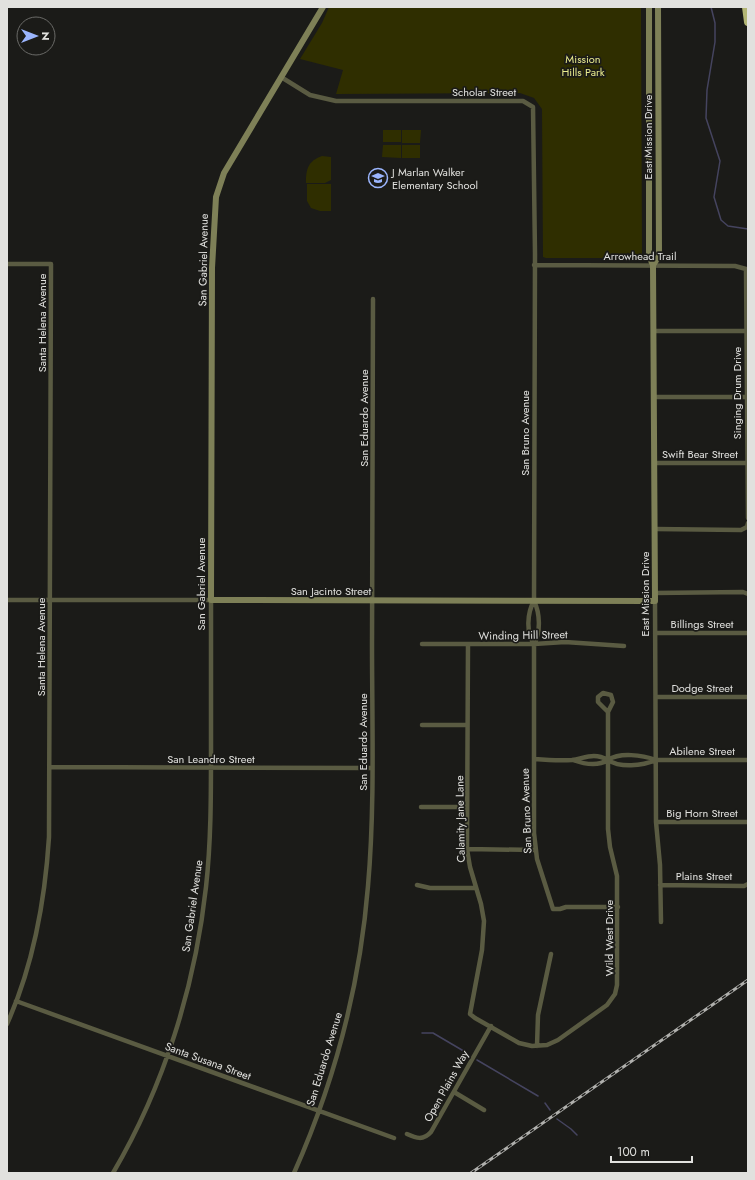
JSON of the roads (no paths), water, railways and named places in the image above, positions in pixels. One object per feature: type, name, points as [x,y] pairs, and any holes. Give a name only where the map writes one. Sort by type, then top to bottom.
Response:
[{"type":"highway","points":[[746,7],[748,22]]},
{"type":"street","name":"San Gabriel Avenue","points":[[113,1173],[138,1126],[167,1056],[189,985],[204,905],[210,846],[212,268],[216,197],[224,173],[281,77],[311,30],[323,7]]},
{"type":"street","name":"East Mission Drive","points":[[649,7],[649,256],[653,265],[654,331],[656,822],[661,922]]},
{"type":"street","name":"East Mission Drive","points":[[653,265],[659,256],[658,7]]},
{"type":"street","name":"Scholar Street","points":[[281,77],[310,95],[336,101],[523,101],[531,104],[534,115],[534,265]]},
{"type":"street","name":"Santa Helena Avenue","points":[[7,264],[51,264],[49,837],[44,892],[30,954],[16,1001],[7,1024]]},
{"type":"street","name":"Arrowhead Trail","points":[[534,265],[735,266],[746,269]]},
{"type":"street","name":"San Bruno Avenue","points":[[534,265],[534,601],[530,608],[529,637],[534,644]]},
{"type":"street","name":"Singing Drum Drive","points":[[746,269],[746,463],[748,518]]},
{"type":"street","name":"San Eduardo Avenue","points":[[294,1173],[318,1111],[345,1026],[364,925],[371,842],[373,300]]},
{"type":"street","points":[[654,331],[746,331]]},
{"type":"street","points":[[654,397],[746,397]]},
{"type":"street","name":"Swift Bear Street","points":[[654,463],[746,463]]},
{"type":"street","points":[[655,529],[741,530],[748,525]]},
{"type":"street","points":[[655,593],[743,592],[748,594]]},
{"type":"street","name":"San Jacinto Street","points":[[7,600],[655,601]]},
{"type":"street","name":"San Bruno Avenue","points":[[534,601],[538,608],[538,637],[534,644],[535,850],[553,909],[618,907]]},
{"type":"street","name":"Billings Street","points":[[655,633],[748,633]]},
{"type":"street","name":"Winding Hill Street","points":[[422,644],[534,644],[565,642],[624,646]]},
{"type":"street","name":"Calamity Jane Lane","points":[[468,644],[467,849],[470,867],[483,912],[484,929],[470,1014]]},
{"type":"street","name":"Dodge Street","points":[[656,697],[748,697]]},
{"type":"street","name":"Wild West Drive","points":[[470,1014],[520,1043],[537,1046],[547,1045],[558,1040],[607,1005],[612,999],[616,989],[618,977],[618,907],[617,876],[610,847],[608,829],[608,712]]},
{"type":"street","points":[[422,725],[467,726]]},
{"type":"street","name":"Abilene Street","points":[[573,760],[580,757],[601,756],[614,764],[645,764],[656,760]]},
{"type":"street","name":"Abilene Street","points":[[534,759],[573,760],[581,763],[601,765],[614,756],[645,756],[656,760],[748,760]]},
{"type":"street","name":"San Leandro Street","points":[[50,767],[372,768]]},
{"type":"street","points":[[421,807],[467,807]]},
{"type":"street","name":"Big Horn Street","points":[[656,822],[748,822]]},
{"type":"street","points":[[467,849],[535,850]]},
{"type":"street","name":"Plains Street","points":[[660,885],[744,886],[748,884]]},
{"type":"street","points":[[417,885],[430,888],[476,888]]},
{"type":"street","points":[[537,1046],[538,1015],[551,954]]},
{"type":"street","name":"Santa Susana Street","points":[[16,1001],[394,1138]]},
{"type":"street","name":"Open Plains Way","points":[[407,1134],[418,1138],[428,1136],[490,1026]]},
{"type":"street","points":[[454,1092],[484,1110]]},
{"type":"waterway","points":[[711,7],[715,23],[715,42],[707,90],[706,118],[720,161],[714,197],[721,220],[728,226],[748,229]]},
{"type":"waterway","points":[[422,1033],[433,1033],[467,1053]]},
{"type":"waterway","points":[[477,1060],[538,1096]]},
{"type":"waterway","points":[[545,1103],[550,1110]]},
{"type":"waterway","points":[[557,1119],[577,1135]]},
{"type":"railway","points":[[471,1173],[748,980]]},
{"type":"place","name":"J Marlan Walker Elementary School","points":[[378,178]]},
{"type":"park label","name":"Mission Hills Park","points":[[583,65]]}]
